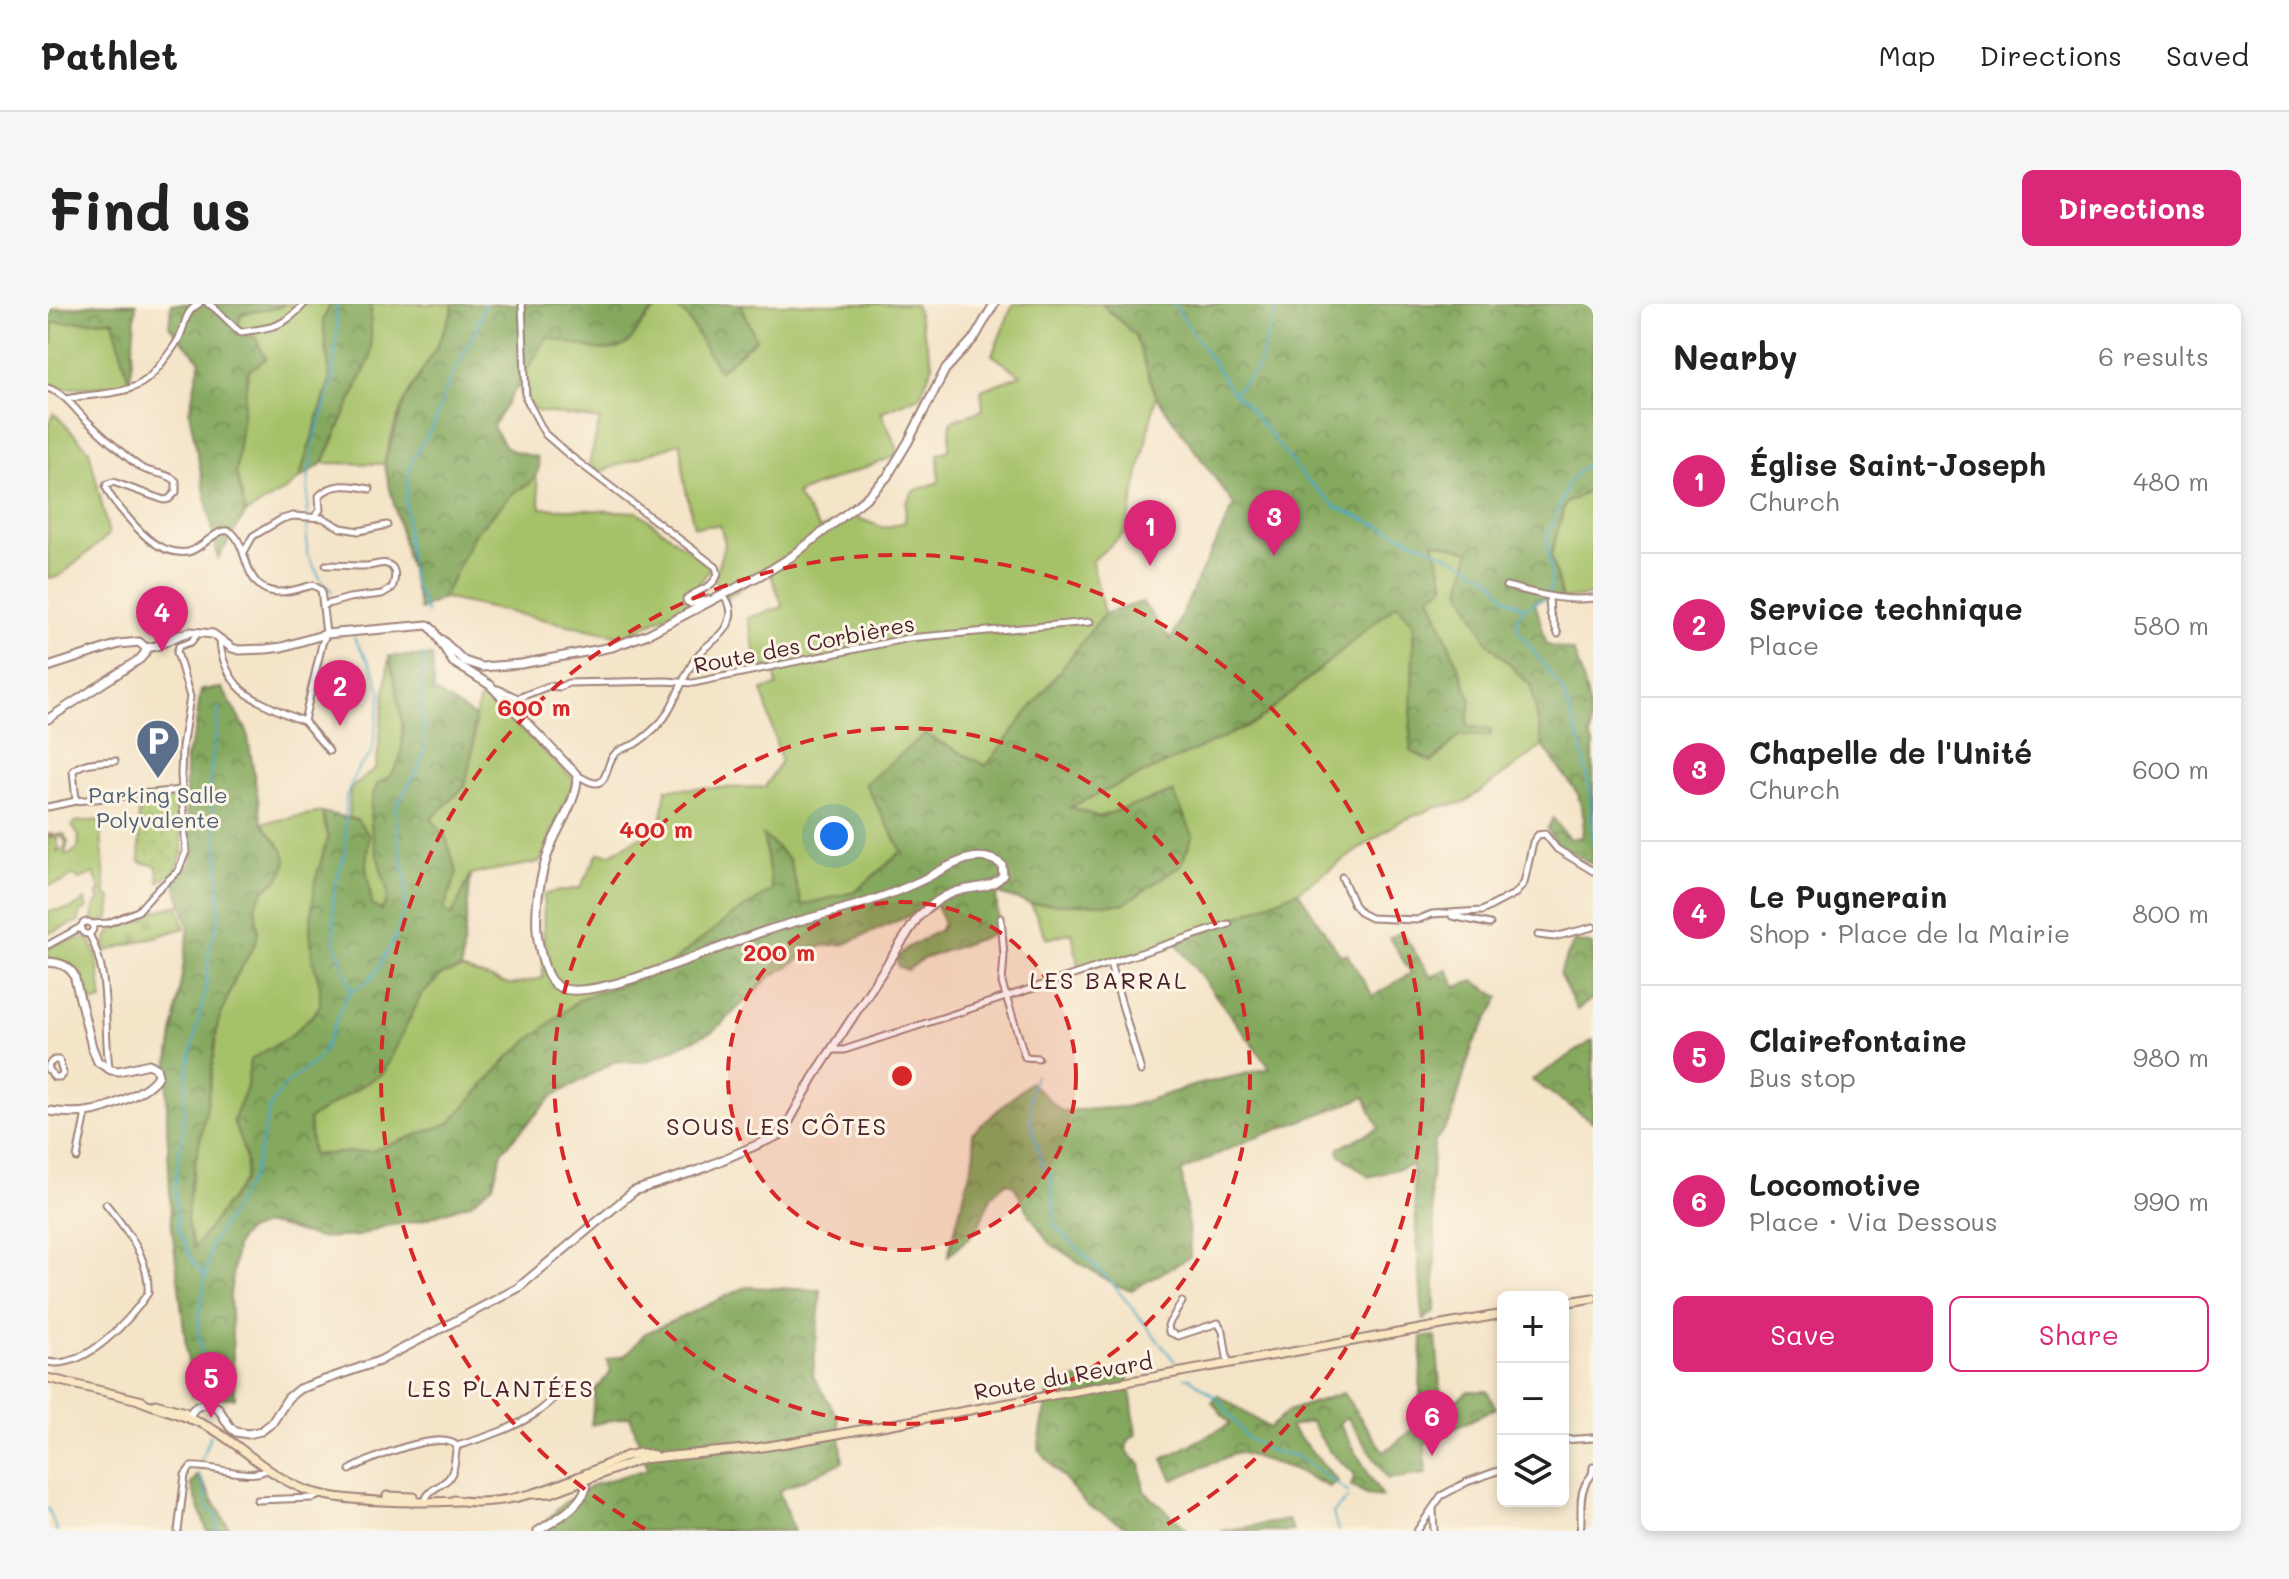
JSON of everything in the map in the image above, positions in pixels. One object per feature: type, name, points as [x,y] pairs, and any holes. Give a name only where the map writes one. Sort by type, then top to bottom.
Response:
[{"type":"main road","points":[[1569,1304],[1589,1299]]},
{"type":"main road","name":"Route du Revard","points":[[48,1378],[194,1418],[224,1432],[241,1449],[292,1484],[321,1495],[369,1499],[399,1495],[488,1502],[551,1493],[631,1462],[663,1456],[756,1448],[1497,1318]]},
{"type":"street","points":[[67,399],[127,389],[146,380],[180,338],[185,318],[199,304]]},
{"type":"street","points":[[208,304],[213,305],[240,332],[278,326],[295,315],[304,304]]},
{"type":"street","points":[[522,304],[526,398],[545,434],[716,567],[716,580],[686,599],[691,604],[709,599],[714,601]]},
{"type":"street","points":[[146,648],[182,634],[200,631],[213,634],[239,650],[282,647],[326,634],[428,625],[464,661],[482,667],[500,667],[612,647],[648,634],[724,596],[791,557],[865,499],[887,477],[945,370],[975,337],[994,304]]},
{"type":"street","points":[[48,388],[67,399],[140,468],[167,475],[176,481],[176,492],[164,500],[113,482],[107,484],[108,493],[145,537],[164,548],[187,552],[202,546],[220,531],[227,531],[239,541],[253,579],[264,588],[283,593],[315,585],[321,590],[326,634],[304,721]]},
{"type":"street","points":[[313,516],[320,510],[319,496],[329,488],[355,486],[370,489]]},
{"type":"street","points":[[243,552],[253,536],[282,519],[313,516],[349,529],[367,530],[387,525]]},
{"type":"street","points":[[324,605],[382,594],[392,588],[396,579],[389,565],[326,565]]},
{"type":"street","points":[[1506,586],[1573,600],[1593,598]]},
{"type":"street","points":[[433,630],[453,662],[490,685],[577,775],[595,783],[602,780],[614,754],[634,745],[663,719],[698,656],[729,623],[730,608],[724,596]]},
{"type":"street","points":[[1547,596],[1558,634]]},
{"type":"street","name":"Route des Corbières","points":[[490,685],[518,698],[549,686],[560,687],[568,683],[693,683],[909,638],[1090,622]]},
{"type":"street","points":[[48,945],[138,911],[182,866],[186,852],[181,790],[182,747],[190,697],[178,648],[191,642],[200,631]]},
{"type":"street","points":[[220,638],[222,656],[229,674],[243,692],[304,721],[329,751]]},
{"type":"street","points":[[48,667],[132,641],[146,648]]},
{"type":"street","points":[[48,719],[140,659],[146,648]]},
{"type":"street","points":[[76,801],[75,768],[115,761]]},
{"type":"street","points":[[194,1418],[203,1409],[214,1405],[236,1432],[248,1434],[261,1431],[272,1423],[288,1398],[299,1389],[379,1361],[518,1288],[634,1191],[711,1166],[782,1134],[796,1106],[918,917],[947,895],[999,881],[1003,875],[1002,865],[989,858],[961,861],[918,882],[858,905],[755,934],[627,979],[587,989],[568,990],[555,985],[546,971],[539,948],[537,916],[545,865],[571,802],[577,775]]},
{"type":"street","points":[[48,807],[76,801],[181,790]]},
{"type":"street","points":[[1342,877],[1354,905],[1361,913],[1371,918],[1398,921],[1417,920],[1432,914],[1482,911],[1516,893],[1524,883],[1533,842],[1538,835],[1545,834],[1557,849],[1593,871]]},
{"type":"street","points":[[1445,914],[1490,924]]},
{"type":"street","points":[[1001,918],[1004,956],[1002,983],[1025,1057],[1038,1058]]},
{"type":"street","points":[[832,1050],[844,1050],[1229,924]]},
{"type":"street","points":[[1538,935],[1554,937],[1593,927]]},
{"type":"street","points":[[87,930],[99,957],[109,1068]]},
{"type":"street","points":[[48,962],[62,964],[74,975],[98,1062],[119,1071],[149,1064],[156,1068],[158,1075],[151,1084],[111,1106],[84,1113],[48,1111]]},
{"type":"street","points":[[1110,963],[1141,1071]]},
{"type":"street","points":[[77,1158],[84,1113]]},
{"type":"street","points":[[48,1362],[65,1363],[106,1341],[148,1293],[144,1268],[133,1239],[106,1204]]},
{"type":"street","points":[[1182,1302],[1168,1325],[1169,1332],[1178,1336],[1218,1323],[1223,1331],[1228,1365]]},
{"type":"street","points":[[457,1446],[508,1430],[541,1410],[566,1387]]},
{"type":"street","points":[[1569,1440],[1593,1438]]},
{"type":"street","points":[[350,1470],[368,1459],[424,1443],[444,1439],[457,1446]]},
{"type":"street","points":[[425,1499],[448,1479],[454,1469],[457,1446]]},
{"type":"street","points":[[178,1531],[185,1475],[191,1467],[251,1473],[264,1466]]},
{"type":"street","points":[[1580,1531],[1585,1484],[1593,1475],[1593,1467]]},
{"type":"street","points":[[1417,1531],[1441,1496],[1497,1471]]},
{"type":"street","points":[[538,1531],[575,1504],[579,1480]]},
{"type":"street","points":[[257,1500],[321,1495]]},
{"type":"street","points":[[1433,1508],[1434,1531]]},
{"type":"green space","points":[[98,304],[136,304],[130,385],[113,320],[52,323],[53,343],[48,346],[48,310]]},
{"type":"green space","points":[[171,304],[284,304],[241,314],[236,334],[255,337],[266,359],[248,371],[236,472],[246,513],[218,558],[189,412],[200,361],[169,326]]},
{"type":"green space","points":[[284,304],[331,304],[323,320],[330,380],[299,479],[246,513],[236,472],[248,370],[266,359],[235,335],[241,314]]},
{"type":"green space","points":[[331,304],[371,304],[371,356],[323,463],[299,479],[330,380],[323,320]]},
{"type":"green space","points":[[371,304],[453,304],[446,329],[399,414],[384,464],[323,463],[371,356]]},
{"type":"green space","points":[[453,304],[741,304],[756,339],[719,371],[686,315],[672,305],[652,312],[624,346],[615,349],[591,348],[547,337],[493,426],[509,449],[537,457],[539,467],[536,476],[514,492],[474,534],[443,598],[420,610],[384,464],[405,400],[437,346]]},
{"type":"green space","points":[[741,304],[915,304],[933,365],[920,396],[881,412],[897,447],[895,456],[796,494],[820,529],[853,516],[884,528],[905,522],[906,503],[913,491],[939,482],[938,454],[949,450],[951,421],[983,410],[981,390],[1021,375],[992,355],[1013,304],[1102,304],[1135,335],[1156,396],[1126,532],[1092,561],[1104,614],[986,766],[865,783],[902,851],[855,892],[802,905],[789,859],[764,836],[773,890],[730,917],[658,973],[510,1056],[450,1123],[372,1151],[312,1155],[309,1119],[384,1072],[420,997],[441,975],[461,969],[511,985],[543,978],[544,894],[580,888],[598,853],[611,854],[661,825],[666,789],[765,787],[781,761],[762,690],[777,686],[774,669],[758,666],[748,618],[783,607],[768,567],[727,599],[714,579],[725,543],[720,525],[694,527],[684,481],[681,442],[600,472],[589,464],[600,420],[536,411],[517,387],[547,337],[604,350],[630,341],[653,310],[672,305],[686,315],[719,371],[756,339]]},
{"type":"green space","points":[[1102,304],[1593,304],[1593,488],[1565,504],[1551,555],[1562,599],[1549,597],[1535,602],[1547,645],[1573,651],[1587,693],[1593,744],[1593,864],[1557,844],[1547,829],[1553,818],[1569,839],[1582,837],[1584,819],[1578,794],[1543,746],[1531,686],[1488,643],[1461,590],[1470,551],[1433,541],[1445,585],[1430,596],[1471,699],[1467,726],[1491,729],[1490,736],[1460,735],[1432,762],[1410,751],[1414,623],[1397,604],[1257,722],[1070,807],[1099,817],[1173,792],[1193,835],[1181,865],[1124,904],[1031,904],[996,893],[999,932],[923,959],[908,970],[899,967],[896,959],[907,948],[940,930],[943,921],[935,904],[845,944],[822,946],[769,978],[715,1030],[645,1062],[616,1061],[552,1097],[502,1151],[493,1185],[471,1203],[419,1221],[385,1226],[359,1236],[319,1238],[274,1225],[247,1231],[236,1247],[230,1295],[235,1398],[192,1396],[171,1219],[167,1074],[189,928],[175,882],[192,861],[186,810],[186,757],[195,732],[201,690],[222,688],[247,731],[262,823],[283,850],[286,859],[280,877],[265,889],[255,905],[256,942],[236,977],[218,1022],[207,1105],[189,1193],[187,1222],[194,1248],[244,1180],[245,1157],[233,1121],[247,1087],[250,1060],[289,1037],[320,1005],[320,985],[312,957],[310,929],[315,882],[328,837],[322,812],[357,820],[369,835],[366,865],[372,905],[381,910],[386,903],[388,894],[373,838],[371,809],[378,783],[391,774],[399,761],[402,744],[400,706],[389,656],[432,656],[434,691],[475,717],[473,748],[465,786],[431,819],[445,835],[457,872],[444,910],[452,916],[471,874],[461,969],[441,975],[420,997],[384,1072],[309,1119],[312,1155],[372,1151],[450,1123],[510,1056],[581,998],[658,973],[730,917],[772,890],[763,835],[789,859],[802,905],[855,892],[902,851],[865,784],[925,734],[986,766],[1104,614],[1142,602],[1171,640],[1234,505],[1156,396],[1135,335]]},
{"type":"green space","points":[[113,320],[130,385],[48,389],[48,346],[53,343],[52,323]]},
{"type":"green space","points":[[54,413],[89,450],[109,535],[60,576],[48,578],[48,427]]},
{"type":"green space","points":[[536,476],[541,508],[638,512],[711,567],[684,606],[624,637],[443,598],[474,534],[514,492],[530,484]]},
{"type":"green space","points":[[1593,488],[1593,595],[1562,599],[1551,555],[1565,504]]},
{"type":"green space","points":[[1433,541],[1470,551],[1488,643],[1531,686],[1543,746],[1464,803],[1436,807],[1399,822],[1298,891],[1176,943],[1079,970],[1072,932],[1047,939],[1031,904],[1124,904],[1173,792],[1099,817],[1069,807],[1257,722],[1397,603],[1414,623],[1410,751],[1432,762],[1460,735],[1489,735],[1490,729],[1467,726],[1471,699],[1430,596],[1445,584]]},
{"type":"green space","points":[[389,656],[402,719],[402,747],[399,765],[388,779],[372,829],[388,894],[381,910],[372,906],[366,865],[369,835],[349,818],[350,789],[376,768]]},
{"type":"green space","points":[[482,692],[574,780],[540,862],[471,874],[453,916],[444,910],[431,819],[465,786],[473,748],[475,717]]},
{"type":"green space","points":[[176,792],[183,852],[175,871],[159,882],[157,866],[140,862],[138,798],[173,796]]},
{"type":"green space","points":[[322,812],[328,837],[315,882],[312,957],[320,985],[320,1005],[289,1037],[250,1060],[247,1087],[233,1121],[245,1157],[244,1180],[194,1249],[187,1222],[189,1193],[207,1105],[218,1022],[236,977],[256,942],[255,905],[265,889],[280,878],[283,850],[262,823]]},
{"type":"green space","points":[[100,820],[106,896],[111,898],[109,918],[99,923],[94,921],[93,916],[95,905],[100,900],[97,893],[101,891],[94,873],[79,880],[73,875],[63,882],[48,885],[48,838],[57,838],[57,851],[62,851],[66,845],[62,837],[48,834],[64,834],[68,842],[65,855],[69,855],[78,848],[79,836],[72,826],[75,822]]},
{"type":"green space","points":[[1298,891],[1340,955],[1347,954],[1373,996],[1411,973],[1389,938],[1402,932],[1431,977],[1447,969],[1456,987],[1474,981],[1500,997],[1473,1044],[1451,1119],[1434,1143],[1430,1188],[1435,1235],[1435,1311],[1423,1320],[1412,1165],[1369,1177],[1338,1153],[1339,1148],[1379,1128],[1365,1097],[1239,1144],[1182,1171],[1190,1257],[1132,1290],[1116,1286],[1049,1243],[1014,1186],[1007,1182],[992,1195],[977,1230],[948,1256],[975,1153],[972,1133],[1030,1082],[1061,1111],[1126,1107],[1192,1086],[1270,1068],[1176,943]]},
{"type":"green space","points":[[85,900],[87,909],[81,912],[78,922],[48,933],[48,911],[71,909]]},
{"type":"green space","points":[[178,905],[185,928],[107,951],[105,943],[116,928],[146,919],[145,914]]},
{"type":"green space","points":[[89,939],[97,956],[102,1000],[87,1004],[80,978],[72,966],[48,959],[48,948],[67,940]]},
{"type":"green space","points":[[1574,941],[1593,945],[1593,998],[1577,1010],[1559,974]]},
{"type":"green space","points":[[1593,1040],[1593,1122],[1532,1080]]},
{"type":"green space","points":[[746,1287],[821,1290],[813,1376],[838,1417],[843,1462],[779,1491],[794,1531],[536,1531],[565,1502],[595,1484],[648,1469],[630,1416],[591,1425],[595,1390],[611,1372],[607,1360],[627,1354],[644,1334]]},
{"type":"green space","points":[[1436,1336],[1442,1412],[1468,1391],[1487,1391],[1496,1408],[1425,1443],[1426,1474],[1388,1479],[1347,1417],[1339,1423],[1382,1497],[1366,1495],[1351,1486],[1355,1474],[1329,1451],[1310,1421],[1290,1427],[1338,1481],[1329,1487],[1291,1468],[1238,1452],[1173,1480],[1163,1459],[1230,1424],[1212,1402],[1218,1395],[1269,1428],[1288,1411],[1343,1393],[1384,1452],[1415,1428],[1419,1415],[1422,1337]]},
{"type":"green space","points":[[1128,1374],[1136,1434],[1126,1448],[1140,1464],[1144,1491],[1189,1531],[1134,1531],[1087,1505],[1038,1449],[1050,1382]]},
{"type":"green space","points":[[198,1474],[231,1531],[207,1531],[191,1484]]},
{"type":"green space","points":[[1288,1520],[1293,1531],[1221,1531]]},
{"type":"waterway","points":[[332,591],[321,580],[307,554],[307,519],[314,438],[332,386],[336,304]]},
{"type":"waterway","points":[[427,613],[413,581],[407,538],[409,472],[478,326],[484,304]]},
{"type":"waterway","points":[[1174,304],[1233,393],[1245,403],[1303,476],[1336,507],[1458,560],[1492,579],[1506,598],[1525,608],[1517,618],[1518,631],[1562,689],[1581,745],[1590,790],[1593,845]]},
{"type":"waterway","points":[[1233,393],[1257,369],[1279,304]]},
{"type":"waterway","points":[[1548,593],[1552,585],[1547,538],[1569,481],[1593,458]]},
{"type":"waterway","points":[[1525,608],[1544,598]]},
{"type":"waterway","points":[[351,990],[335,941],[333,903],[345,853],[346,797],[357,770],[372,753],[381,693],[374,671],[354,638]]},
{"type":"waterway","points":[[215,1396],[202,1355],[198,1329],[211,1245],[251,1179],[270,1107],[283,1087],[323,1051],[346,997],[375,974],[396,935],[405,907],[406,880],[397,833],[396,807],[418,769],[426,745],[421,707],[423,655]]},
{"type":"waterway","points":[[205,1276],[194,1264],[178,1228],[175,1186],[187,1073],[206,987],[209,950],[219,918],[219,864],[210,779],[219,708]]},
{"type":"waterway","points":[[1035,1075],[1030,1094],[1031,1122],[1042,1165],[1051,1175],[1055,1226],[1112,1283],[1180,1368]]},
{"type":"waterway","points":[[1185,1378],[1190,1378],[1219,1400],[1246,1437],[1270,1451],[1293,1455],[1307,1462],[1349,1493]]},
{"type":"waterway","points":[[201,1461],[210,1436]]},
{"type":"waterway","points":[[199,1475],[208,1508],[215,1514],[219,1531]]},
{"type":"waterway","points":[[1338,1531],[1333,1513],[1348,1498]]},
{"type":"waterway","points":[[48,1508],[57,1531]]},
{"type":"place","name":"Chapelle de l'Unité","points":[[1274,556]]},
{"type":"place","name":"Église Saint-Joseph","points":[[1150,566]]},
{"type":"place","name":"Le Pugnerain","points":[[162,652]]},
{"type":"place","name":"Service technique","points":[[340,726]]},
{"type":"place","name":"Parking Salle Polyvalente","points":[[158,780]]},
{"type":"place","name":"Clairefontaine","points":[[211,1418]]},
{"type":"place","name":"Locomotive","points":[[1432,1456]]},
{"type":"district","name":"LES BARRAL","points":[[1109,979]]},
{"type":"district","name":"SOUS LES CÔTES","points":[[777,1125]]},
{"type":"district","name":"LES PLANTÉES","points":[[501,1387]]}]
